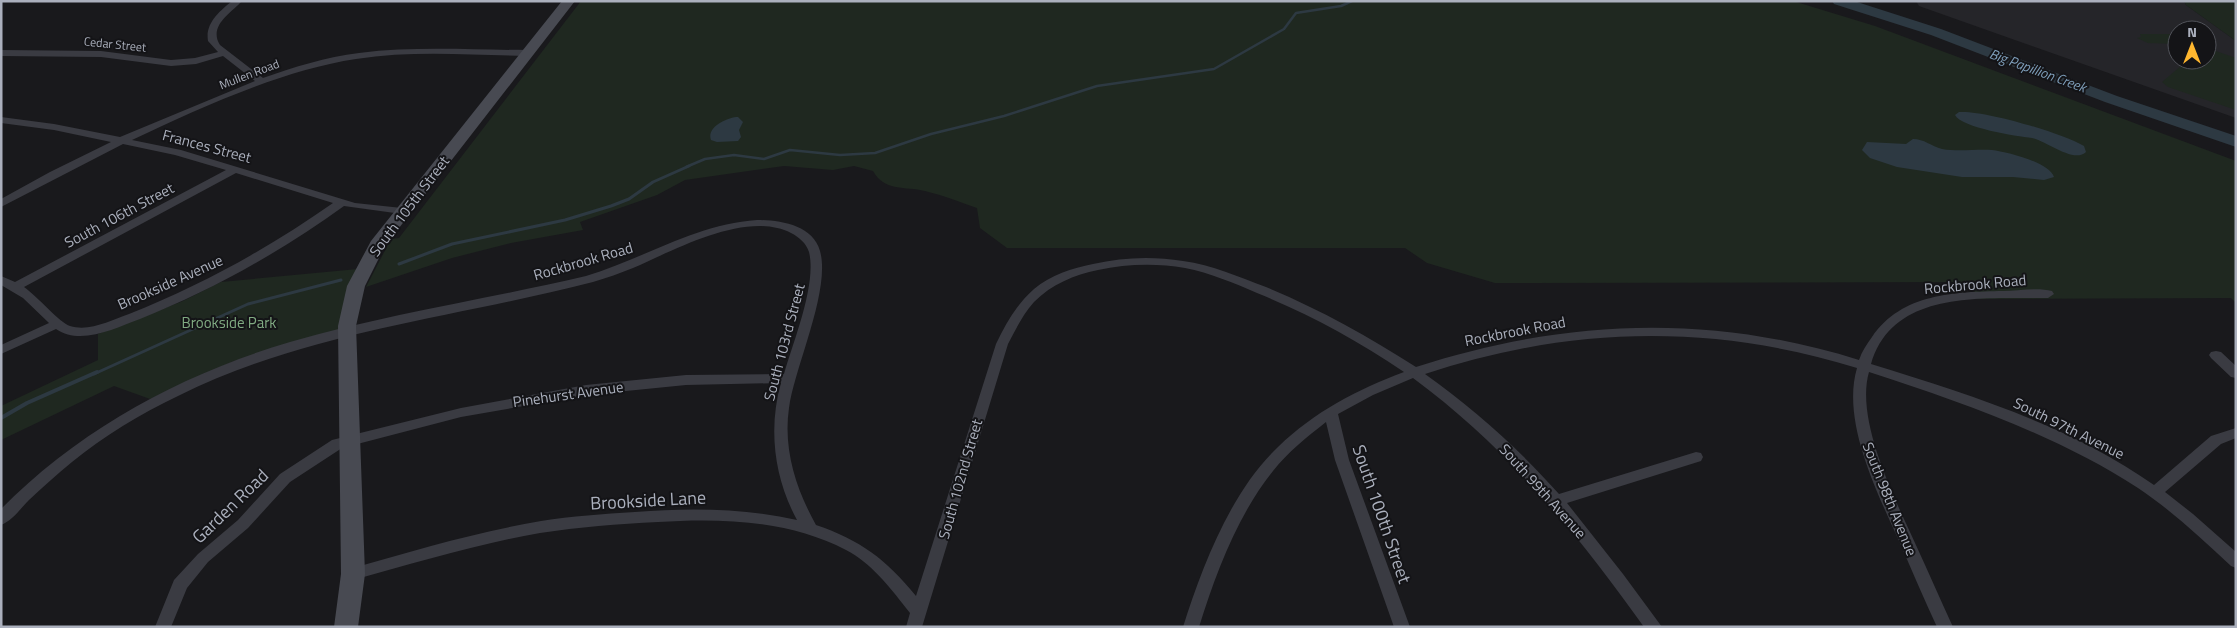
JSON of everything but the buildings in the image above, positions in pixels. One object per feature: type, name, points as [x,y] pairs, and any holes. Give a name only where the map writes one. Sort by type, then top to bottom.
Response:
[{"type":"street","points":[[238,1],[216,21],[211,34],[214,44],[262,82]]},
{"type":"street","name":"South 105th Street","points":[[346,627],[353,574],[348,332],[352,300],[361,274],[377,245],[402,211],[568,1]]},
{"type":"street","name":"Cedar Street","points":[[1,52],[101,54],[172,63],[196,60],[224,53]]},
{"type":"street","name":"Mullen Road","points":[[1,204],[121,141],[262,82],[316,64],[367,54],[408,52],[527,53]]},
{"type":"street","name":"Frances Street","points":[[1,120],[54,127],[177,152],[341,203],[367,209],[402,211]]},
{"type":"street","name":"South 106th Street","points":[[15,287],[236,169]]},
{"type":"street","name":"Brookside Avenue","points":[[57,324],[61,328],[73,332],[93,331],[165,304],[207,286],[264,255],[341,203]]},
{"type":"street","name":"Rockbrook Road","points":[[348,332],[410,316],[589,279],[642,261],[716,231],[751,223],[786,226],[809,238],[815,253],[817,279]]},
{"type":"street","name":"South 102nd Street","points":[[914,627],[966,465],[982,407],[1008,332],[1017,314],[1030,297],[1059,278],[1108,264],[1160,261],[1206,270],[1282,298],[1388,353],[1414,372]]},
{"type":"street","name":"South 103rd Street","points":[[809,527],[797,509],[785,473],[782,445],[782,410],[817,279]]},
{"type":"street","points":[[1,280],[15,287],[57,324],[1,350]]},
{"type":"street","name":"Rockbrook Road","points":[[1191,627],[1210,572],[1224,541],[1257,484],[1280,452],[1309,427],[1331,412],[1364,394],[1414,372],[1496,348],[1528,342],[1580,336],[1672,332],[1710,333],[1772,343],[1864,366],[1868,348],[1873,341],[1899,313],[1919,305],[1985,296],[2048,294]]},
{"type":"street","points":[[1,519],[32,488],[69,456],[110,428],[157,400],[244,362],[348,332]]},
{"type":"street","points":[[2216,355],[2236,374]]},
{"type":"street","name":"South 97th Avenue","points":[[1864,366],[2021,421],[2088,452],[2170,504],[2236,562]]},
{"type":"street","name":"South 98th Avenue","points":[[1864,366],[1861,405],[1866,440],[1888,498],[1945,627]]},
{"type":"street","name":"South 99th Avenue","points":[[1414,372],[1496,438],[1528,469],[1556,501],[1654,627]]},
{"type":"street","name":"Pinehurst Avenue","points":[[351,440],[476,409],[584,390],[674,381],[789,378]]},
{"type":"street","name":"South 100th Street","points":[[1331,412],[1342,460],[1402,627]]},
{"type":"street","points":[[2154,493],[2216,440],[2236,432]]},
{"type":"street","name":"Garden Road","points":[[163,627],[180,585],[203,558],[243,524],[285,478],[322,452],[351,440]]},
{"type":"street","points":[[1556,501],[1696,457]]},
{"type":"street","name":"Brookside Lane","points":[[353,574],[457,544],[526,530],[592,521],[707,514],[754,517],[809,527],[864,554],[902,590],[919,612]]},
{"type":"shaded area","points":[[1916,1],[2184,1],[2186,5],[2207,20],[2167,20],[2167,70],[2217,70],[2217,27],[2236,41],[2236,118],[1919,6]]},
{"type":"shaded area","points":[[1959,112],[1971,112],[2004,118],[2041,129],[2084,146],[2086,152],[2081,155],[2074,155],[2032,138],[2002,133],[1968,124],[1955,115]]},
{"type":"shaded area","points":[[738,117],[743,122],[739,130],[741,137],[738,141],[717,142],[711,140],[710,135],[715,127],[724,121]]},
{"type":"shaded area","points":[[1913,139],[1921,140],[1942,149],[1992,150],[2017,155],[2036,162],[2051,172],[2054,177],[2044,180],[2013,177],[1962,177],[1897,167],[1870,158],[1862,150],[1867,142],[1906,144]]},
{"type":"green space","points":[[581,1],[1793,1],[1875,26],[2236,161],[2236,303],[2231,298],[1977,299],[1962,282],[1495,283],[1427,263],[1405,248],[1007,248],[980,228],[977,208],[931,193],[889,185],[878,178],[873,171],[854,166],[833,170],[784,166],[685,180],[657,195],[580,222],[583,230],[511,243],[452,258],[366,287],[391,239],[399,238]]},
{"type":"green space","points":[[2184,1],[2236,1],[2236,41],[2217,27],[2217,20],[2207,20],[2186,5]]},
{"type":"green space","points":[[2140,34],[2167,34],[2167,44],[2148,43],[2137,38],[2141,37]]},
{"type":"green space","points":[[2217,51],[2236,58],[2236,110],[2168,87],[2162,82],[2176,70],[2217,70]]},
{"type":"green space","name":"Brookside Park","points":[[358,269],[340,330],[234,361],[150,399],[114,386],[1,440],[1,406],[98,360],[98,334],[183,301],[221,282]]},
{"type":"waterway","points":[[686,167],[705,159],[734,155],[764,159],[790,150],[840,155],[875,153],[931,134],[1004,116],[1097,86],[1214,69],[1284,29],[1296,13],[1341,6],[1352,1]]},
{"type":"waterway","name":"Big Papillion Creek","points":[[1839,1],[1936,32],[2111,99],[2236,142]]},
{"type":"waterway","points":[[399,264],[452,244],[565,220],[611,206],[629,199],[653,182],[689,166]]},
{"type":"waterway","points":[[94,374],[248,304],[341,280]]},
{"type":"waterway","points":[[1,418],[27,403],[97,372]]}]
